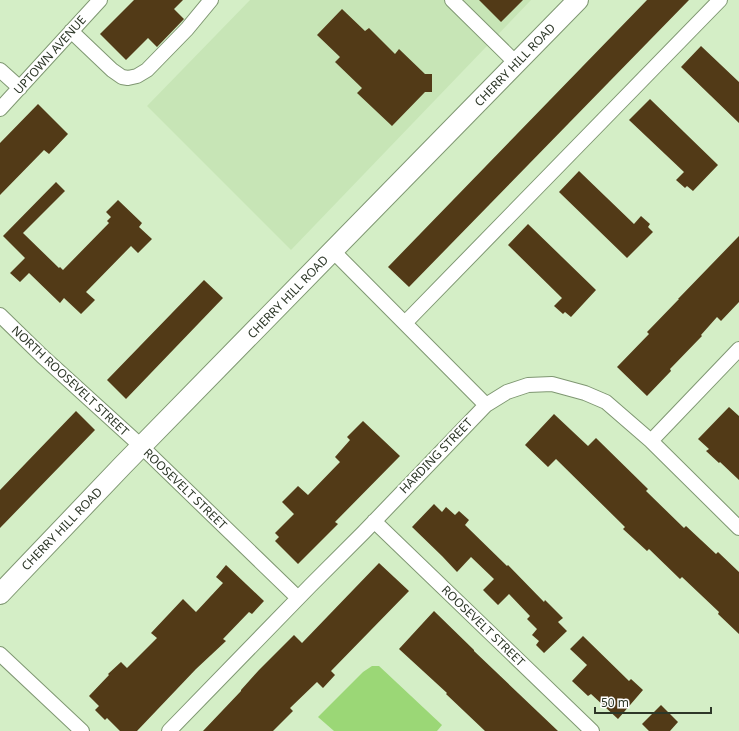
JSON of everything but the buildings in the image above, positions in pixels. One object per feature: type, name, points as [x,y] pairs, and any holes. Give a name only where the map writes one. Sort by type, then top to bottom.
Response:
[{"type":"main road","name":"CHERRY HILL ROAD","points":[[0,594],[141,446],[578,0]]},
{"type":"street","name":"UPTOWN AVENUE","points":[[0,109],[100,0]]},
{"type":"street","points":[[71,31],[112,70],[122,77],[128,78],[137,76],[147,70],[187,29],[211,0]]},
{"type":"street","points":[[452,0],[516,63]]},
{"type":"street","points":[[405,323],[720,0]]},
{"type":"street","points":[[0,70],[20,88]]},
{"type":"street","points":[[333,251],[486,405]]},
{"type":"street","name":"NORTH ROOSEVELT STREET","points":[[0,316],[141,446]]},
{"type":"street","points":[[651,441],[739,349]]},
{"type":"street","name":"HARDING STREET","points":[[169,731],[486,405],[507,392],[528,385],[552,384],[586,392],[606,402],[651,441],[739,528]]},
{"type":"street","name":"ROOSEVELT STREET","points":[[141,446],[298,598]]},
{"type":"street","name":"ROOSEVELT STREET","points":[[374,521],[592,731]]},
{"type":"street","points":[[0,654],[82,731]]},
{"type":"shaded area","points":[[250,0],[531,0],[291,250],[147,106]]},
{"type":"green space","points":[[372,666],[379,666],[442,725],[437,731],[334,731],[318,717],[363,672]]}]
